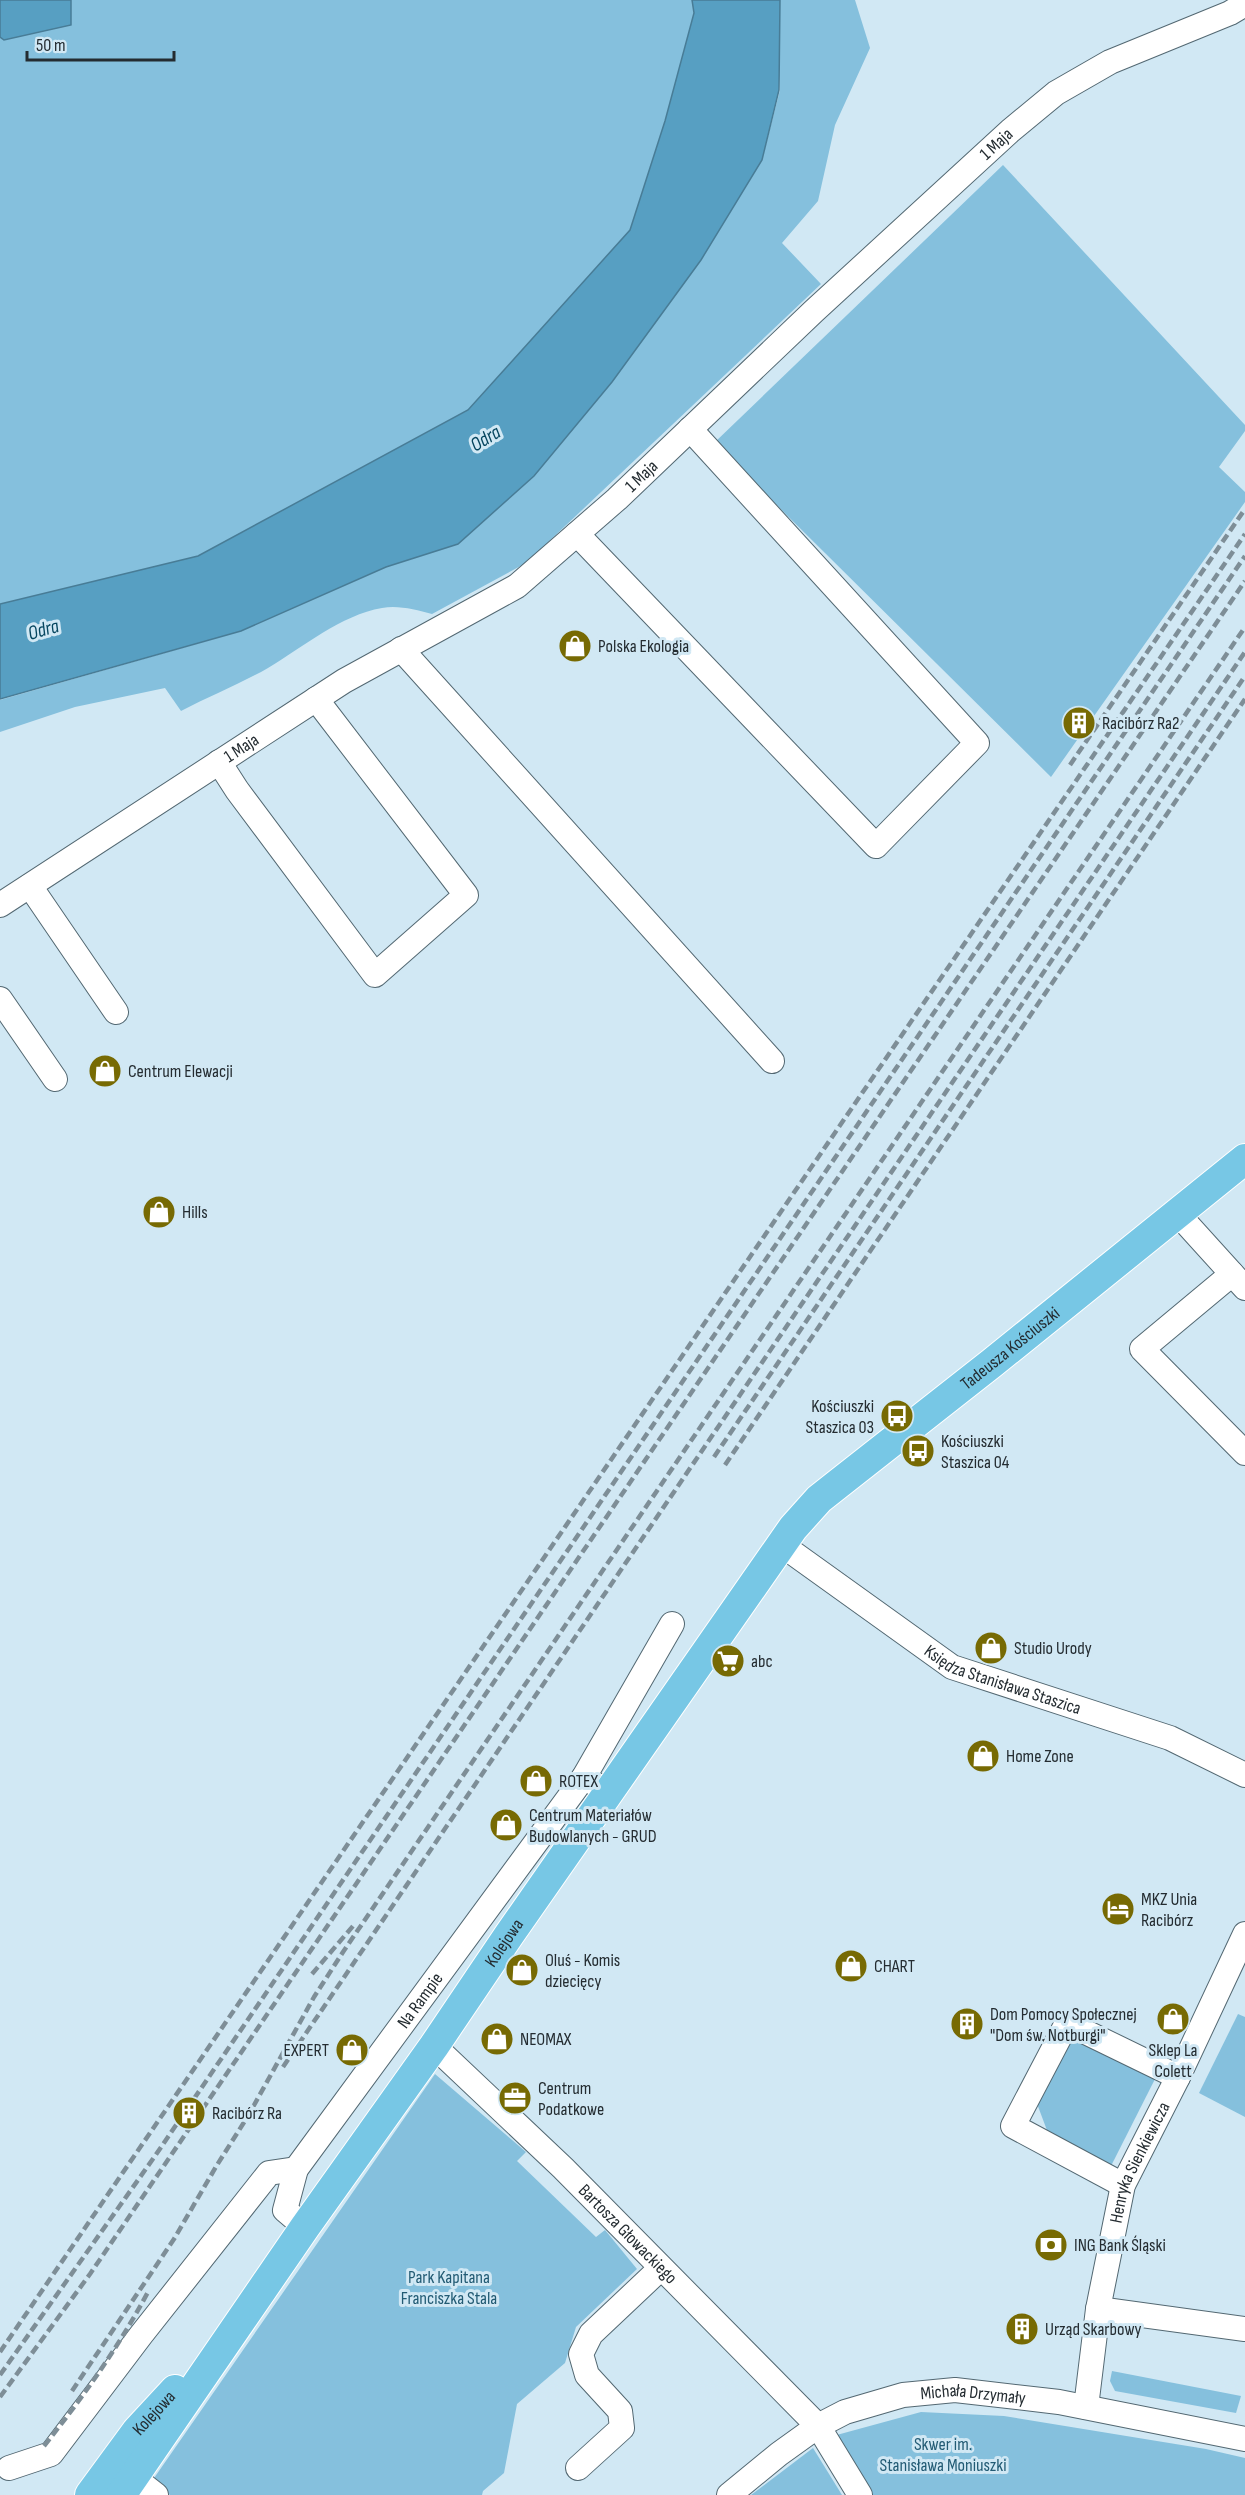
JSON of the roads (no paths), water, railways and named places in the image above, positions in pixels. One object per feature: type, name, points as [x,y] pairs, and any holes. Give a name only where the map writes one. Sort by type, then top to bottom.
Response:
[{"type":"main road","name":"Tadeusza Kościuszki","points":[[782,1545],[819,1499],[1245,1159]]},
{"type":"main road","name":"Kolejowa","points":[[137,2489],[227,2341],[434,2046],[597,1784],[782,1545]]},
{"type":"main road","name":"Kolejowa","points":[[90,2495],[137,2431],[182,2383],[227,2341]]},
{"type":"street","name":"1 Maja","points":[[0,905],[316,699],[400,649],[517,586],[577,534],[1010,131],[1056,93],[1110,62],[1234,6]]},
{"type":"street","points":[[577,534],[876,846],[978,743],[690,429]]},
{"type":"street","points":[[400,649],[772,1061]]},
{"type":"street","points":[[219,762],[237,790],[375,975],[466,895],[316,699]]},
{"type":"street","points":[[30,886],[116,1012]]},
{"type":"street","points":[[0,999],[55,1079]]},
{"type":"street","points":[[1177,1213],[1239,1281],[1142,1349],[1245,1454]]},
{"type":"street","name":"Księdza Stanisława Staszica","points":[[782,1545],[952,1667],[1170,1738],[1245,1775]]},
{"type":"street","name":"Na Rampie","points":[[305,2228],[285,2210],[296,2169],[597,1784],[672,1624]]},
{"type":"street","name":"Henryka Sienkiewicza","points":[[1086,2407],[1098,2309],[1123,2185],[1178,2077],[1245,1934]]},
{"type":"street","points":[[1123,2185],[1013,2126],[1067,2023],[1178,2077]]},
{"type":"street","name":"Bartosza Głowackiego","points":[[434,2046],[563,2168],[818,2426],[860,2495]]},
{"type":"street","points":[[9,2468],[51,2454],[141,2335],[269,2174],[296,2169]]},
{"type":"street","points":[[578,2468],[622,2428],[620,2411],[587,2375],[581,2354],[591,2334],[661,2268]]},
{"type":"street","points":[[1098,2309],[1245,2329]]},
{"type":"street","name":"Michała Drzymały","points":[[729,2495],[818,2426],[844,2412],[903,2395],[955,2390],[1086,2407],[1245,2439]]},
{"type":"water","points":[[0,0],[71,0],[71,25],[4,40],[0,37]]},
{"type":"water","name":"Odra","points":[[692,0],[780,0],[779,90],[762,160],[701,260],[612,382],[534,476],[458,544],[386,567],[241,631],[0,699],[0,604],[198,556],[468,410],[630,230],[665,121],[694,13]]},
{"type":"railway","points":[[1070,765],[1245,509]]},
{"type":"railway","points":[[0,2352],[1245,534]]},
{"type":"railway","points":[[0,2375],[155,2156],[1245,556]]},
{"type":"railway","points":[[0,2397],[90,2274],[1245,581]]},
{"type":"railway","points":[[72,2391],[174,2239],[248,2116],[314,1997],[343,1952],[1245,627]]},
{"type":"railway","points":[[283,2067],[1245,652]]},
{"type":"railway","points":[[714,1457],[1245,676]]},
{"type":"railway","points":[[725,1465],[1245,699]]},
{"type":"railway","points":[[312,1974],[353,1926]]},
{"type":"railway","points":[[44,2446],[99,2372],[125,2333],[148,2292]]},
{"type":"place","name":"Polska Ekologia","points":[[575,646]]},
{"type":"place","name":"Racibórz Ra2","points":[[1079,723]]},
{"type":"place","name":"Centrum Elewacji","points":[[105,1071]]},
{"type":"place","name":"Hills","points":[[159,1212]]},
{"type":"place","name":"Kościuszki Staszica 03","points":[[897,1416]]},
{"type":"place","name":"Kościuszki Staszica 04","points":[[918,1451]]},
{"type":"place","name":"Studio Urody","points":[[991,1648]]},
{"type":"place","name":"abc","points":[[728,1661]]},
{"type":"place","name":"Home Zone","points":[[983,1756]]},
{"type":"place","name":"ROTEX","points":[[536,1781]]},
{"type":"place","name":"Centrum Materiałów Budowlanych - GRUD","points":[[506,1825]]},
{"type":"place","name":"MKZ Unia Racibórz","points":[[1118,1909]]},
{"type":"place","name":"CHART","points":[[851,1966]]},
{"type":"place","name":"Oluś - Komis dziecięcy","points":[[522,1970]]},
{"type":"place","name":"Sklep La Colett","points":[[1173,2019]]},
{"type":"place","name":"Dom Pomocy Społecznej \"Dom św. Notburgi\"","points":[[967,2024]]},
{"type":"place","name":"NEOMAX","points":[[497,2039]]},
{"type":"place","name":"EXPERT","points":[[352,2050]]},
{"type":"place","name":"Centrum Podatkowe","points":[[515,2098]]},
{"type":"place","name":"Racibórz Ra","points":[[189,2113]]},
{"type":"place","name":"ING Bank Śląski","points":[[1051,2245]]},
{"type":"place","name":"Urząd Skarbowy","points":[[1022,2329]]},
{"type":"park label","name":"Park Kapitana Franciszka Stala","points":[[449,2287]]},
{"type":"park label","name":"Skwer im. Stanisława Moniuszki","points":[[943,2454]]}]
